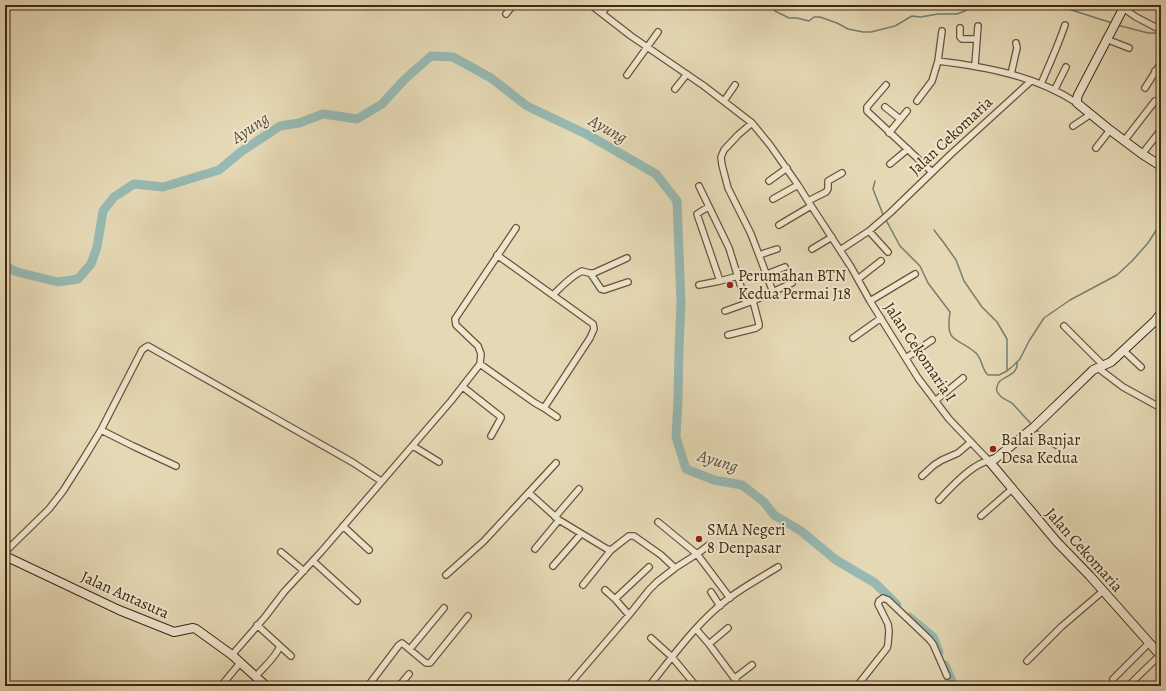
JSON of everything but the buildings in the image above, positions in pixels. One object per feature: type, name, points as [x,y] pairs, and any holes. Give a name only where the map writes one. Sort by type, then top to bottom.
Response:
[{"type":"street","points":[[506,14],[513,5]]},
{"type":"street","name":"Jalan Cekomaria I","points":[[591,5],[724,101],[752,124],[787,168],[809,204],[832,237],[918,378],[960,432],[989,461]]},
{"type":"street","points":[[602,13],[608,5]]},
{"type":"street","points":[[1077,103],[1078,95],[1124,6],[1136,16],[1159,29]]},
{"type":"street","points":[[975,66],[978,26]]},
{"type":"street","points":[[1041,84],[1065,26]]},
{"type":"street","points":[[960,28],[961,38],[976,39]]},
{"type":"street","points":[[917,101],[931,82],[938,61],[942,31]]},
{"type":"street","points":[[627,75],[658,32]]},
{"type":"street","points":[[1106,39],[1129,48]]},
{"type":"street","points":[[1011,74],[1016,43]]},
{"type":"street","points":[[938,61],[975,66],[1011,74],[1055,89],[1077,103],[1124,141],[1161,166]]},
{"type":"street","points":[[1145,88],[1161,63]]},
{"type":"street","points":[[1055,89],[1066,67]]},
{"type":"street","points":[[1156,72],[1161,75]]},
{"type":"street","points":[[675,89],[687,74]]},
{"type":"street","name":"Jalan Cekomaria","points":[[840,250],[869,231],[1031,81]]},
{"type":"street","points":[[724,101],[735,85]]},
{"type":"street","points":[[886,85],[867,107],[867,110],[932,172]]},
{"type":"street","points":[[1124,141],[1155,101]]},
{"type":"street","points":[[885,108],[900,119]]},
{"type":"street","points":[[889,132],[907,111]]},
{"type":"street","points":[[1073,126],[1091,114]]},
{"type":"street","points":[[752,124],[731,142],[724,150],[721,157],[728,188],[751,234],[773,292]]},
{"type":"street","points":[[1096,148],[1110,130]]},
{"type":"street","points":[[1142,154],[1161,130]]},
{"type":"street","points":[[890,164],[908,150]]},
{"type":"street","points":[[769,181],[787,168]]},
{"type":"street","points":[[779,225],[826,192],[828,189],[828,181],[842,173]]},
{"type":"street","points":[[773,199],[798,185]]},
{"type":"street","points":[[699,186],[729,248],[746,303]]},
{"type":"street","points":[[708,207],[696,214],[720,281]]},
{"type":"street","points":[[232,655],[284,592],[313,561],[413,446],[463,387],[480,364],[481,354],[478,346],[456,325],[455,319],[516,228]]},
{"type":"street","points":[[869,231],[888,252]]},
{"type":"street","points":[[812,249],[832,237]]},
{"type":"street","points":[[759,255],[777,249]]},
{"type":"street","points":[[497,255],[593,324],[594,329],[590,338],[544,408]]},
{"type":"street","points":[[553,295],[577,274],[582,272],[591,274],[627,258]]},
{"type":"street","points":[[858,279],[880,261]]},
{"type":"street","points":[[767,274],[784,267]]},
{"type":"street","points":[[591,274],[601,289],[604,290],[628,282]]},
{"type":"street","points":[[870,301],[914,274]]},
{"type":"street","points":[[699,285],[738,276]]},
{"type":"street","points":[[725,311],[753,301],[792,283]]},
{"type":"street","points":[[728,335],[759,326],[753,301]]},
{"type":"street","points":[[939,500],[958,480],[979,464],[995,459],[1032,429],[1083,378],[1093,370],[1111,362],[1155,321],[1161,313]]},
{"type":"street","points":[[853,338],[881,318]]},
{"type":"street","points":[[1064,326],[1100,367],[1124,386],[1161,408]]},
{"type":"street","points":[[906,358],[932,340]]},
{"type":"street","points":[[5,552],[49,510],[63,491],[101,430],[142,350],[148,346],[352,462],[381,481]]},
{"type":"street","points":[[1123,350],[1142,367]]},
{"type":"street","points":[[480,364],[557,417]]},
{"type":"street","points":[[935,401],[963,378]]},
{"type":"street","points":[[463,387],[501,416],[491,436]]},
{"type":"street","points":[[101,430],[176,466]]},
{"type":"street","points":[[922,476],[934,465],[958,453],[971,442]]},
{"type":"street","points":[[413,446],[439,462]]},
{"type":"street","name":"Jalan Cekomaria","points":[[989,461],[1057,542],[1161,656]]},
{"type":"street","points":[[446,575],[484,541],[556,463]]},
{"type":"street","points":[[535,549],[579,489]]},
{"type":"street","points":[[982,516],[1012,489]]},
{"type":"street","points":[[529,493],[557,518],[581,534],[611,550]]},
{"type":"street","points":[[658,522],[697,554],[730,598]]},
{"type":"street","points":[[343,526],[368,550]]},
{"type":"street","points":[[552,566],[581,534]]},
{"type":"street","points":[[583,585],[611,550],[628,536],[634,536],[661,555],[675,568]]},
{"type":"street","points":[[568,686],[657,582],[709,545]]},
{"type":"street","points":[[281,552],[304,571]]},
{"type":"street","name":"Jalan Antasura","points":[[5,556],[119,610],[174,632],[193,628],[196,629],[232,655],[266,686]]},
{"type":"street","points":[[313,561],[356,602]]},
{"type":"street","points":[[615,599],[649,567]]},
{"type":"street","points":[[649,686],[683,642],[720,606],[778,567]]},
{"type":"street","points":[[605,590],[629,615]]},
{"type":"street","points":[[1027,661],[1068,619],[1103,591]]},
{"type":"street","points":[[711,592],[720,606]]},
{"type":"street","points":[[857,686],[887,648],[889,639],[888,624],[878,604],[883,598],[888,600],[929,639],[933,644],[947,676]]},
{"type":"street","points":[[410,649],[444,608]]},
{"type":"street","points":[[368,686],[399,645],[403,643],[426,663],[430,663],[468,616]]},
{"type":"street","points":[[257,625],[291,656]]},
{"type":"street","points":[[710,644],[728,628]]},
{"type":"street","points":[[696,629],[710,644],[740,686]]},
{"type":"street","points":[[651,638],[672,657],[696,686]]},
{"type":"street","points":[[1112,679],[1149,643]]},
{"type":"street","points":[[256,676],[279,650],[280,646]]},
{"type":"street","points":[[1128,686],[1161,656]]},
{"type":"street","points":[[221,686],[240,663]]},
{"type":"street","points":[[735,678],[752,666]]},
{"type":"street","points":[[399,686],[409,674]]},
{"type":"waterway","points":[[772,5],[775,11],[789,18],[809,21],[814,17],[820,17],[848,29],[863,32],[871,32],[895,26],[912,16],[921,17],[938,14],[957,14],[965,11],[972,5]]},
{"type":"waterway","points":[[1056,5],[1112,23]]},
{"type":"waterway","points":[[1117,25],[1148,33],[1161,33]]},
{"type":"waterway","name":"Ayung","points":[[5,266],[17,272],[58,282],[78,279],[91,264],[97,247],[103,211],[114,197],[134,184],[163,187],[219,170],[242,151],[280,126],[299,123],[323,114],[357,119],[382,104],[405,79],[431,56],[453,57],[491,78],[527,106],[588,135],[656,174],[677,201],[681,304],[676,437],[686,469],[714,480],[742,485],[764,502],[774,515],[801,531],[836,560],[875,583],[897,605]]},
{"type":"waterway","points":[[875,181],[873,189],[884,217]]},
{"type":"waterway","points":[[886,220],[900,246],[920,266],[928,283],[950,312],[949,330],[951,335],[976,353],[988,375],[999,375],[1014,365],[1020,359],[1029,341],[1044,318],[1070,300],[1117,275],[1148,243],[1157,229]]},
{"type":"waterway","points":[[934,230],[956,260],[964,281],[982,307],[997,322],[1007,339],[1007,371]]},
{"type":"waterway","points":[[1017,362],[1015,371],[998,383],[997,390],[1001,397],[1013,404],[1032,425]]},
{"type":"waterway","points":[[1036,429],[1051,446],[1063,451]]},
{"type":"waterway","name":"Ayung","points":[[909,617],[933,637],[939,652]]},
{"type":"waterway","name":"Ayung","points":[[945,665],[954,686]]},
{"type":"place","name":"Perumahan BTN Kedua Permai J18","points":[[730,285]]},
{"type":"place","name":"Balai Banjar Desa Kedua","points":[[993,449]]},
{"type":"place","name":"SMA Negeri 8 Denpasar","points":[[699,539]]}]
